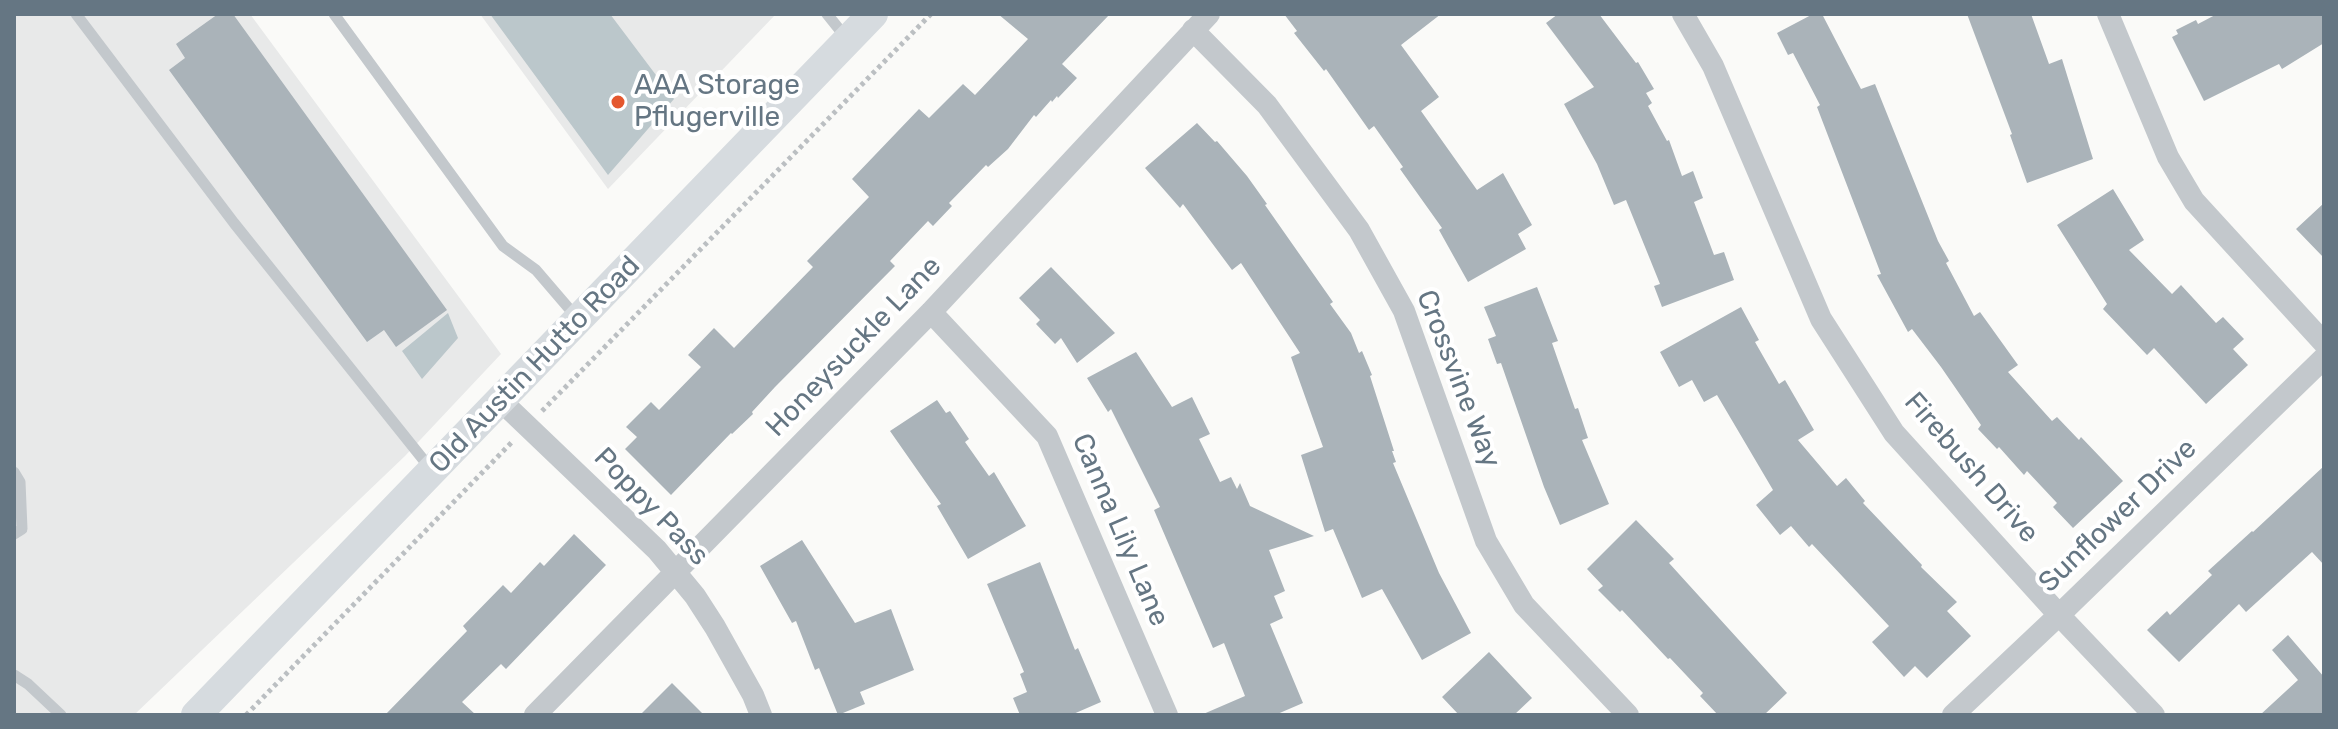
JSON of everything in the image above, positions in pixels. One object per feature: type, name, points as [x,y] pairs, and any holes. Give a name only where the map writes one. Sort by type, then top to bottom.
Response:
[{"type":"street","name":"Old Austin Hutto Road","points":[[196,715],[873,14]]},
{"type":"street","name":"Honeysuckle Lane","points":[[535,715],[931,312],[1209,14]]},
{"type":"street","name":"Firebush Drive","points":[[1683,14],[1713,66],[1821,319],[1894,433],[2154,715]]},
{"type":"street","points":[[2108,14],[2168,157],[2194,201],[2324,343]]},
{"type":"street","name":"Crossvine Way","points":[[1193,30],[1267,105],[1359,230],[1404,311],[1486,541],[1524,605],[1628,715]]},
{"type":"street","name":"Canna Lily Lane","points":[[931,312],[1047,436],[1167,715]]},
{"type":"street","name":"Sunflower Drive","points":[[1953,715],[2324,358]]},
{"type":"street","name":"Poppy Pass","points":[[500,400],[657,550],[695,596],[715,627],[761,715]]},
{"type":"lane","points":[[76,14],[234,223],[433,471]]},
{"type":"lane","points":[[334,14],[503,246],[536,270],[579,320]]},
{"type":"lane","points":[[827,14],[848,40]]},
{"type":"lane","points":[[14,472],[20,482],[22,529],[14,534]]},
{"type":"lane","points":[[14,675],[61,715]]},
{"type":"path","points":[[553,400],[931,14]]},
{"type":"path","points":[[246,715],[505,449]]},
{"type":"shaded area","points":[[14,14],[250,14],[501,354],[405,456],[134,715],[14,715]]},
{"type":"shaded area","name":"AAA Storage Pflugerville","points":[[480,14],[776,14],[608,189]]},
{"type":"shaded area","points":[[490,14],[610,14],[674,99],[608,175]]},
{"type":"shaded area","points":[[448,313],[458,338],[422,379],[402,351]]},
{"type":"building","points":[[218,14],[233,14],[447,310],[396,347],[384,330],[367,342],[169,70],[185,58],[176,44]]},
{"type":"building","points":[[998,14],[1110,14],[1062,64],[1077,78],[1036,117],[1034,115],[1008,149],[988,167],[986,165],[949,203],[952,206],[933,226],[928,221],[890,261],[895,266],[671,495],[625,449],[637,437],[626,427],[651,402],[659,410],[701,367],[688,355],[714,328],[734,348],[813,267],[807,261],[869,197],[852,179],[919,109],[929,118],[963,84],[975,95],[1028,39]]},
{"type":"building","points":[[1284,14],[1441,14],[1401,45],[1439,97],[1421,111],[1477,190],[1503,173],[1532,225],[1518,234],[1526,249],[1468,282],[1439,230],[1442,228],[1400,169],[1403,167],[1374,126],[1369,130],[1326,69],[1324,71],[1294,33],[1297,31]]},
{"type":"building","points":[[1558,14],[1599,14],[1638,62],[1654,89],[1646,93],[1652,103],[1648,106],[1669,140],[1682,176],[1693,171],[1703,198],[1694,202],[1714,255],[1724,252],[1734,280],[1662,307],[1654,286],[1660,284],[1626,200],[1614,205],[1597,164],[1564,104],[1594,87],[1546,23]]},
{"type":"building","points":[[1813,14],[1822,14],[1861,89],[1875,84],[1938,241],[1949,261],[1946,263],[1974,316],[1980,312],[2018,365],[2008,372],[2052,421],[2057,417],[2079,440],[2081,437],[2123,481],[2073,528],[2053,507],[2057,503],[2027,471],[2024,475],[1978,429],[1981,425],[1941,367],[1912,329],[1908,332],[1877,275],[1881,274],[1817,107],[1820,105],[1793,53],[1788,55],[1777,33]]},
{"type":"building","points":[[1967,14],[2031,14],[2049,64],[2062,59],[2093,159],[2027,183]]},
{"type":"building","points":[[2217,14],[2324,14],[2324,43],[2282,69],[2279,64],[2204,101],[2172,37],[2178,34],[2176,30],[2196,20],[2198,24]]},
{"type":"building","points":[[1197,123],[1247,176],[1333,302],[1330,304],[1351,333],[1359,353],[1362,351],[1394,451],[1396,462],[1393,463],[1439,573],[1471,633],[1422,660],[1382,589],[1362,598],[1333,529],[1325,532],[1301,455],[1323,447],[1291,357],[1300,353],[1241,263],[1232,270],[1183,204],[1180,208],[1145,168]]},
{"type":"building","points":[[2113,189],[2144,240],[2129,250],[2172,294],[2181,285],[2216,323],[2223,317],[2244,339],[2233,349],[2248,365],[2206,404],[2154,348],[2147,355],[2103,309],[2107,304],[2057,225]]},
{"type":"building","points":[[2324,203],[2324,258],[2296,229]]},
{"type":"building","points":[[1051,267],[1115,333],[1077,363],[1061,338],[1055,344],[1036,324],[1040,320],[1019,298]]},
{"type":"building","points":[[1537,287],[1558,341],[1552,343],[1588,438],[1582,440],[1609,504],[1560,525],[1501,363],[1497,364],[1488,339],[1496,336],[1484,307]]},
{"type":"building","points":[[1741,307],[1759,340],[1755,342],[1779,384],[1785,380],[1814,430],[1798,440],[1837,486],[1846,478],[1865,501],[1863,503],[1957,602],[1947,611],[1971,636],[1927,678],[1915,666],[1904,677],[1872,642],[1889,626],[1812,544],[1809,547],[1791,526],[1780,535],[1756,505],[1773,490],[1717,395],[1704,402],[1692,380],[1679,387],[1660,352]]},
{"type":"building","points":[[1136,352],[1172,407],[1192,397],[1210,434],[1199,439],[1220,482],[1231,477],[1237,489],[1240,483],[1250,506],[1314,536],[1269,550],[1285,591],[1274,596],[1283,618],[1270,624],[1303,703],[1275,715],[1201,715],[1245,696],[1224,643],[1213,648],[1154,510],[1160,507],[1111,409],[1108,412],[1087,378]]},
{"type":"building","points":[[937,400],[946,413],[950,411],[969,439],[965,442],[989,476],[994,472],[1026,526],[968,559],[937,506],[941,504],[890,431]]},
{"type":"building","points":[[2324,466],[2324,565],[2312,552],[2246,612],[2239,604],[2179,662],[2147,630],[2167,611],[2170,615],[2212,575],[2208,571]]},
{"type":"building","points":[[1636,520],[1674,559],[1669,563],[1787,693],[1764,715],[1718,715],[1700,696],[1703,693],[1670,658],[1598,590],[1603,586],[1587,569]]},
{"type":"building","points":[[574,534],[606,565],[506,669],[501,664],[462,702],[476,715],[385,715],[467,631],[463,626],[503,585],[511,593],[540,562],[544,566]]},
{"type":"building","points":[[802,540],[855,623],[891,609],[914,670],[860,692],[865,704],[838,715],[819,668],[815,670],[796,621],[792,623],[760,566]]},
{"type":"building","points":[[1040,562],[1075,650],[1078,648],[1101,702],[1071,715],[1020,715],[1013,698],[1027,692],[1020,674],[1024,672],[987,584]]},
{"type":"building","points":[[2288,635],[2324,677],[2324,715],[2260,715],[2298,680],[2272,650]]},
{"type":"building","points":[[1489,652],[1532,698],[1514,715],[1459,715],[1442,697]]},
{"type":"building","points":[[672,683],[704,715],[640,715]]},
{"type":"place","name":"AAA Storage Pflugerville","points":[[618,102]]}]
